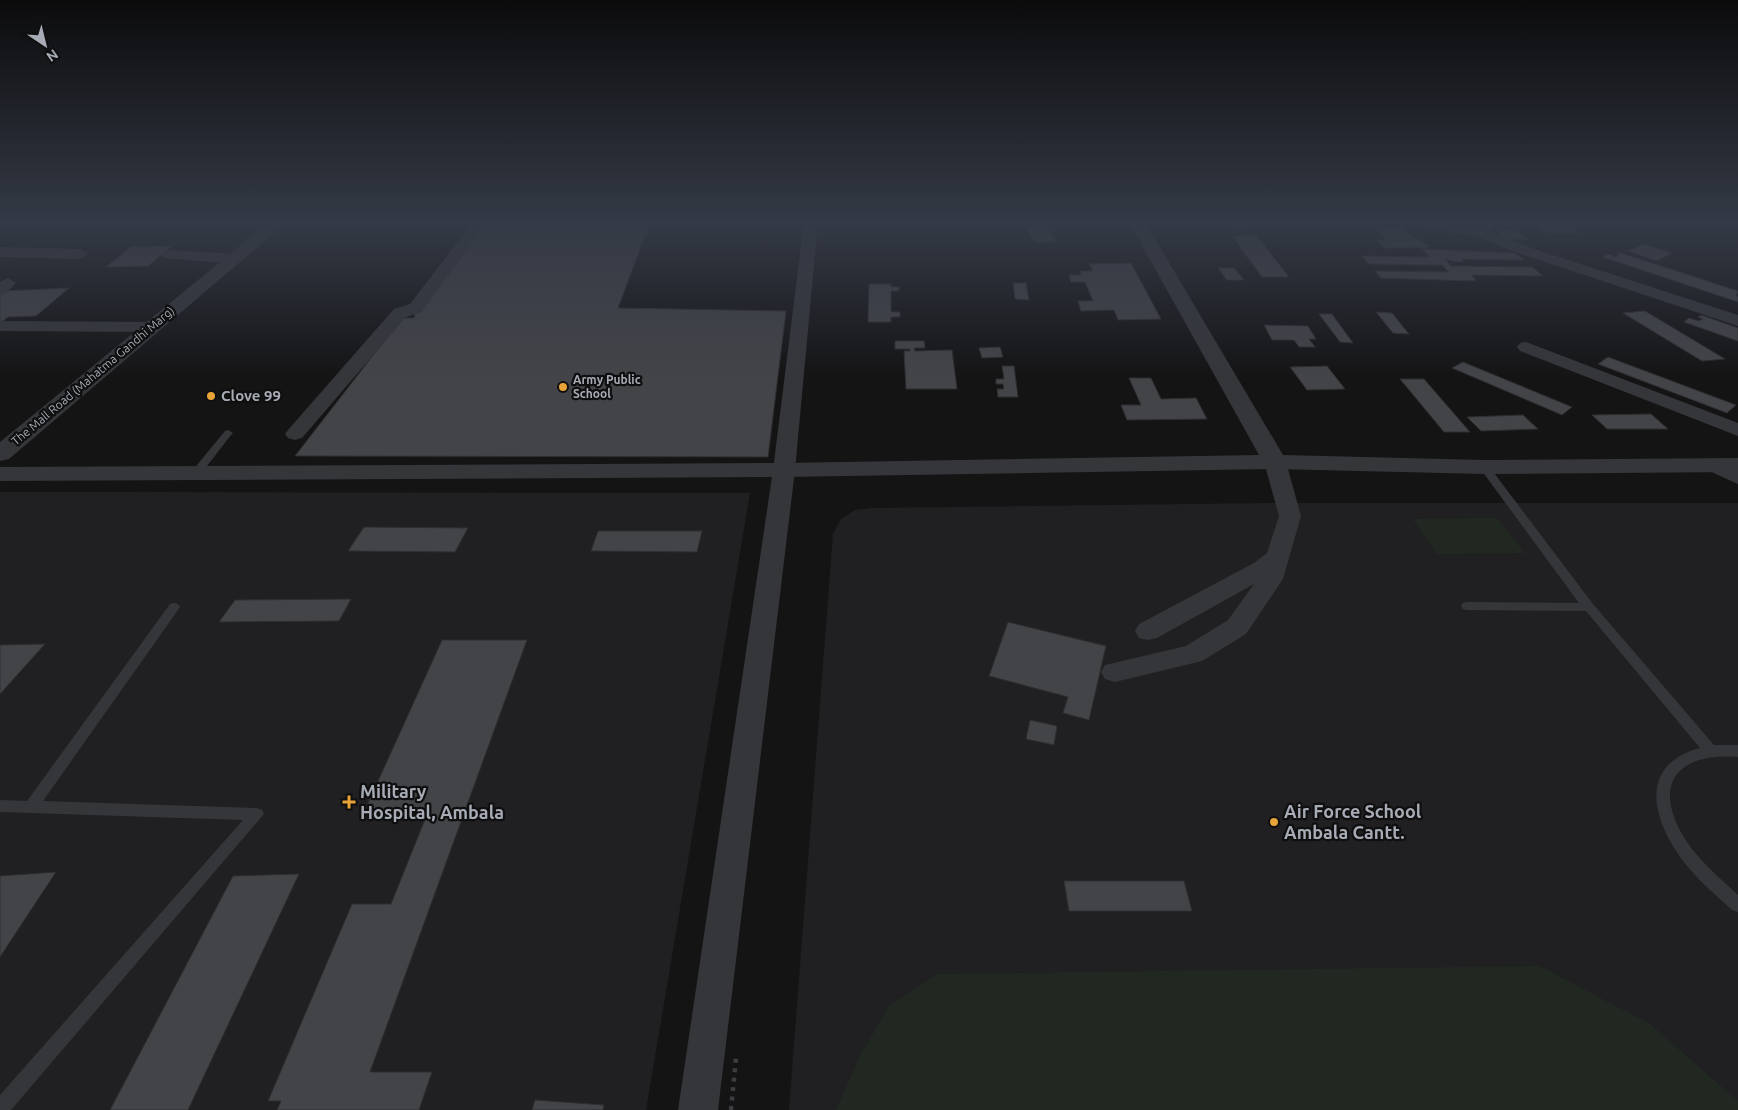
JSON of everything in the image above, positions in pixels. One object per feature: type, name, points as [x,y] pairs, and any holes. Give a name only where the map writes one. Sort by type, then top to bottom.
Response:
[{"type":"street","name":"The Mall Road (Mahatma Gandhi Marg)","points":[[0,454],[216,274]]},
{"type":"street","points":[[295,434],[400,313],[416,308],[441,274]]},
{"type":"street","points":[[698,1110],[784,470],[805,274]]},
{"type":"street","points":[[1115,672],[1192,654],[1237,627],[1271,579],[1290,516],[1275,462],[1167,274]]},
{"type":"street","points":[[1595,274],[1738,321]]},
{"type":"street","points":[[0,326],[152,328]]},
{"type":"street","points":[[1526,347],[1738,430]]},
{"type":"street","points":[[0,474],[784,470],[1275,462],[1484,467],[1714,466],[1738,464]]},
{"type":"street","points":[[1714,466],[1738,478]]},
{"type":"street","points":[[1148,631],[1263,569],[1277,557]]},
{"type":"lane","points":[[196,473],[228,433]]},
{"type":"lane","points":[[1484,467],[1589,607],[1711,751]]},
{"type":"lane","points":[[1467,606],[1589,607]]},
{"type":"lane","points":[[31,807],[174,607]]},
{"type":"lane","points":[[1738,751],[1711,751],[1686,756],[1666,774],[1662,801],[1674,836],[1694,863],[1738,905]]},
{"type":"lane","points":[[0,806],[256,814],[0,1110]]},
{"type":"path","points":[[731,1110],[737,1052]]},
{"type":"shaded area","name":"Military Hospital, Ambala","points":[[0,492],[750,493],[646,1110],[0,1110]]},
{"type":"shaded area","name":"Air Force School Ambala Cantt.","points":[[1268,503],[1738,503],[1738,1110],[789,1110],[833,534],[841,519],[855,510],[871,508]]},
{"type":"shaded area","points":[[1497,518],[1525,553],[1437,554],[1413,519]]},
{"type":"shaded area","points":[[1540,966],[1650,1024],[1738,1101],[1738,1110],[836,1110],[860,1056],[889,1006],[937,974]]},
{"type":"building","name":"Army Public School","points":[[442,274],[631,274],[618,308],[786,311],[768,457],[295,456],[402,318],[414,318],[416,308]]},
{"type":"building","points":[[1137,274],[1161,319],[1118,320],[1114,310],[1081,311],[1078,301],[1093,301],[1085,282],[1071,282],[1069,275]]},
{"type":"building","points":[[1222,274],[1239,274],[1244,280],[1227,280]]},
{"type":"building","points":[[1260,274],[1287,274],[1289,277],[1262,277]]},
{"type":"building","points":[[1377,274],[1540,274],[1543,276],[1471,275],[1477,281],[1381,278]]},
{"type":"building","points":[[1653,274],[1685,274],[1738,291],[1736,296],[1738,297],[1738,302]]},
{"type":"building","points":[[1013,283],[1026,283],[1029,300],[1015,299]]},
{"type":"building","points":[[869,284],[891,284],[891,287],[899,287],[899,291],[891,291],[891,312],[900,312],[900,317],[891,317],[891,322],[868,322]]},
{"type":"building","points":[[69,288],[36,316],[8,317],[0,323],[0,294],[3,291]]},
{"type":"building","points":[[1645,311],[1725,359],[1702,361],[1623,313]]},
{"type":"building","points":[[1376,312],[1392,313],[1409,334],[1393,333]]},
{"type":"building","points":[[1319,314],[1332,314],[1353,343],[1340,342]]},
{"type":"building","points":[[1701,315],[1738,328],[1738,341],[1684,322],[1689,318],[1699,321],[1703,319],[1698,317]]},
{"type":"building","points":[[1264,325],[1308,326],[1316,339],[1309,339],[1315,347],[1299,347],[1294,340],[1272,340]]},
{"type":"building","points":[[895,341],[924,341],[925,348],[914,348],[915,351],[952,350],[957,389],[906,389],[904,351],[910,351],[910,349],[895,349]]},
{"type":"building","points":[[1000,347],[1003,357],[982,358],[979,348]]},
{"type":"building","points":[[1608,357],[1736,405],[1727,413],[1598,364]]},
{"type":"building","points":[[1463,362],[1572,407],[1562,415],[1452,368]]},
{"type":"building","points":[[1002,366],[1014,366],[1018,397],[998,397],[997,389],[1004,389],[1003,384],[996,384],[996,379],[1004,379]]},
{"type":"building","points":[[1327,366],[1345,389],[1307,390],[1290,367]]},
{"type":"building","points":[[1129,378],[1151,378],[1161,399],[1196,398],[1207,419],[1127,420],[1121,405],[1141,405]]},
{"type":"building","points":[[1400,379],[1424,379],[1470,432],[1444,432]]},
{"type":"building","points":[[1651,414],[1668,429],[1607,429],[1592,415]]},
{"type":"building","points":[[1523,415],[1538,429],[1481,431],[1467,417]]},
{"type":"building","points":[[364,527],[468,528],[455,552],[348,551]]},
{"type":"building","points":[[598,531],[702,531],[697,552],[591,551]]},
{"type":"building","points":[[351,599],[339,621],[219,622],[235,600]]},
{"type":"building","points":[[1008,622],[1106,646],[1089,720],[1063,713],[1068,697],[989,676]]},
{"type":"building","points":[[442,640],[527,640],[370,1072],[432,1072],[419,1110],[277,1110],[281,1101],[268,1101],[352,904],[391,904],[428,812],[364,812]]},
{"type":"building","points":[[45,644],[0,694],[0,645]]},
{"type":"building","points":[[1030,720],[1057,726],[1054,745],[1026,739]]},
{"type":"building","points":[[56,872],[0,957],[0,876]]},
{"type":"building","points":[[299,874],[188,1110],[110,1110],[233,876]]},
{"type":"building","points":[[1064,881],[1184,881],[1192,911],[1069,911]]},
{"type":"building","points":[[535,1100],[604,1105],[603,1110],[532,1110]]},
{"type":"place","name":"Army Public School","points":[[563,387]]},
{"type":"place","name":"Clove 99","points":[[211,396]]},
{"type":"place","name":"Military Hospital, Ambala","points":[[349,802]]},
{"type":"place","name":"Air Force School Ambala Cantt.","points":[[1274,822]]}]
